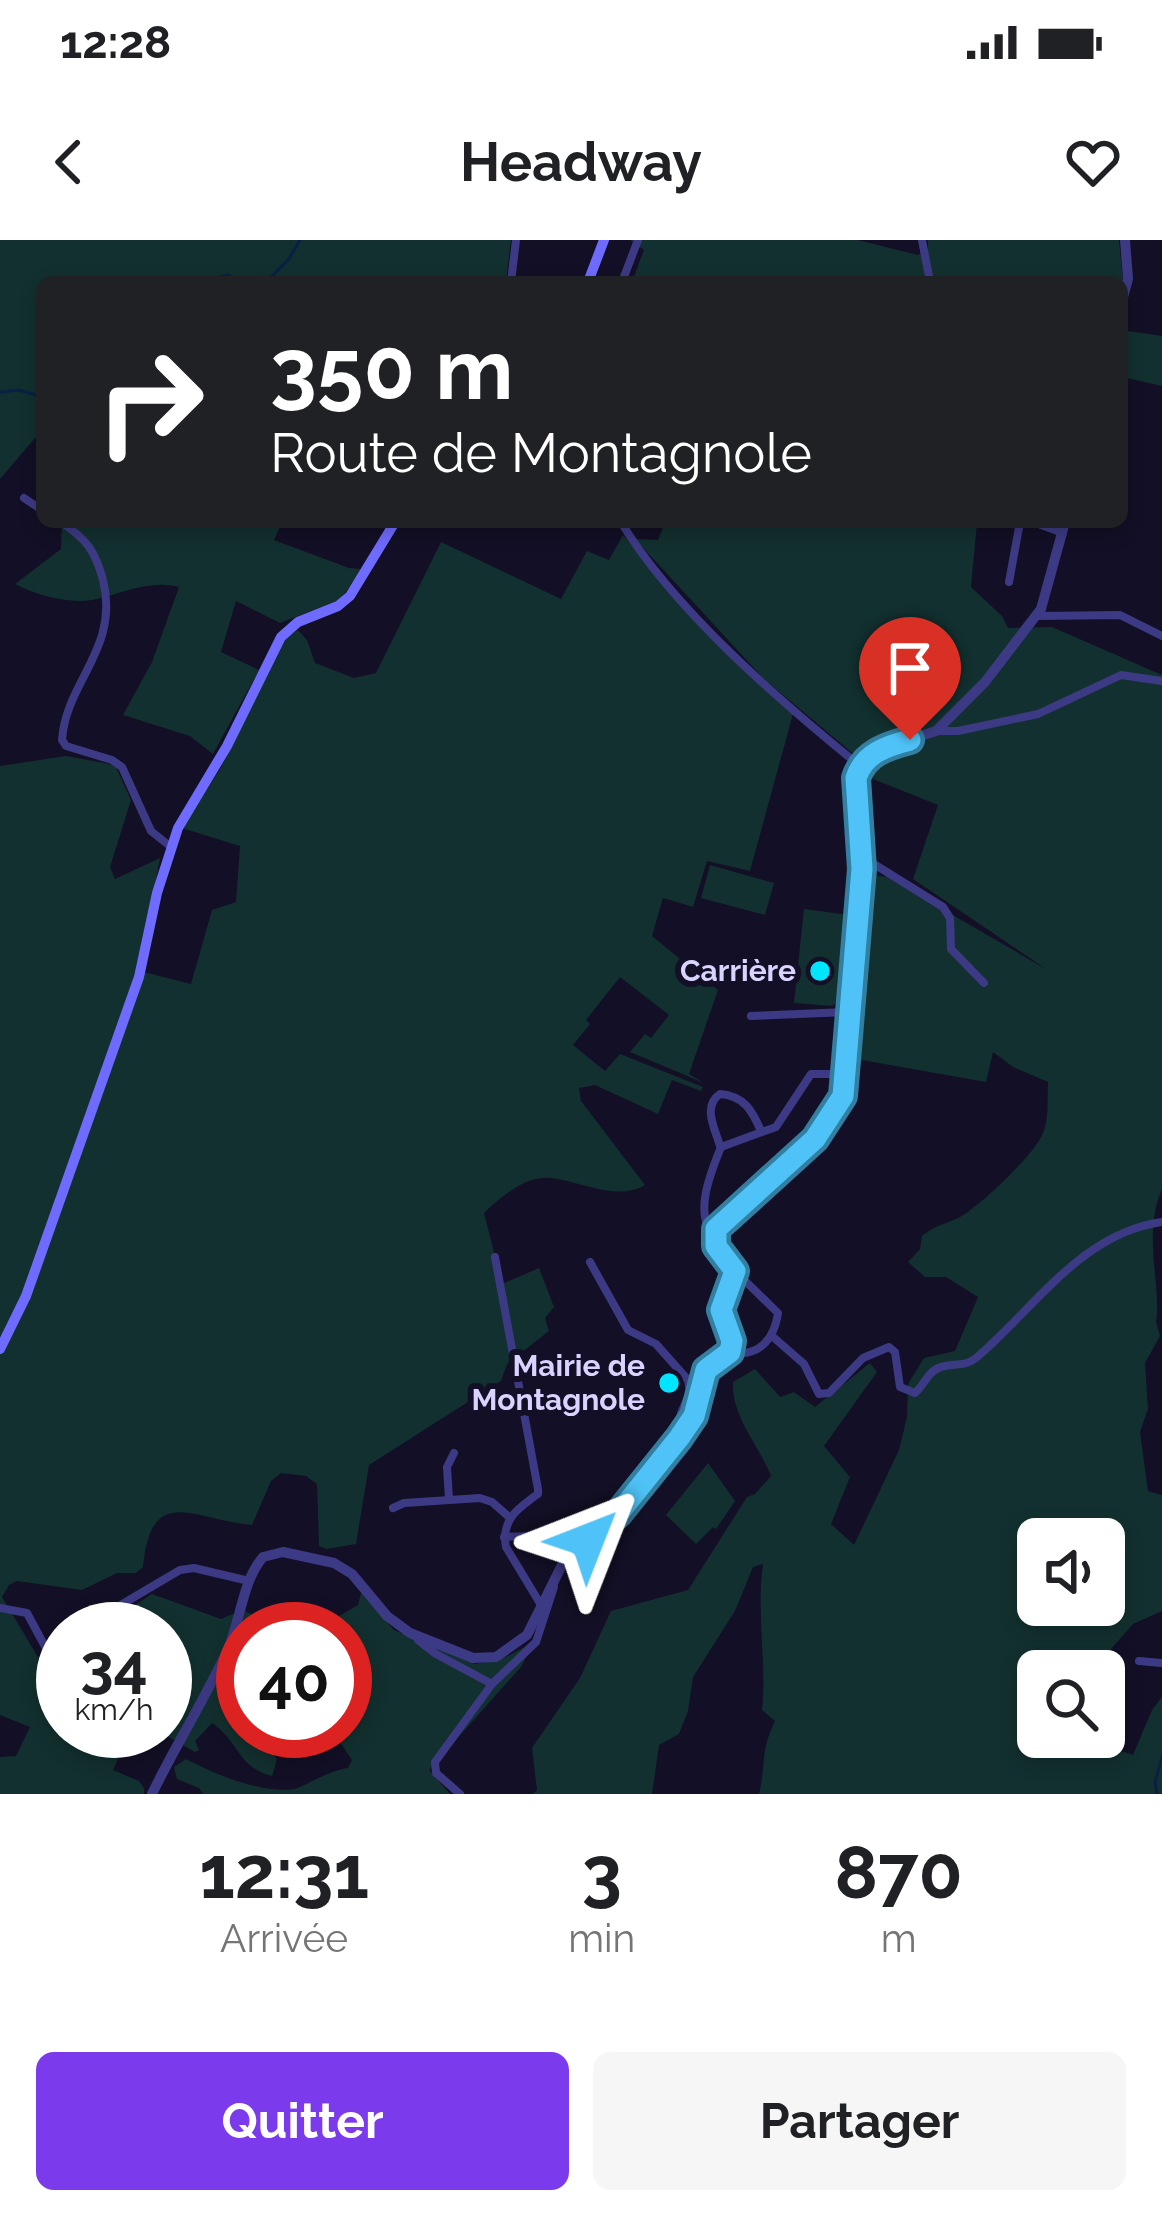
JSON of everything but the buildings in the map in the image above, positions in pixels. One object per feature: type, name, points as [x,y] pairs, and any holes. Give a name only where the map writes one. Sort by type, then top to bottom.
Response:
[{"type":"main road","points":[[590,276],[604,240]]},
{"type":"main road","points":[[0,1349],[26,1296],[139,977],[171,847],[184,816],[227,746],[281,637],[298,622],[350,596],[391,528]]},
{"type":"street","points":[[512,276],[516,240]]},
{"type":"street","points":[[624,276],[638,240]]},
{"type":"street","points":[[922,240],[929,276]]},
{"type":"street","points":[[1125,240],[1128,276]]},
{"type":"street","points":[[24,499],[36,506]]},
{"type":"street","points":[[70,528],[96,551],[109,609],[62,740],[66,746],[122,767],[151,831],[171,847]]},
{"type":"street","points":[[625,528],[646,561],[760,681],[860,766]]},
{"type":"street","points":[[1009,582],[1019,528]]},
{"type":"street","points":[[936,731],[985,682],[1037,616],[1064,528]]},
{"type":"street","points":[[1037,616],[1120,615],[1162,636]]},
{"type":"street","points":[[714,1236],[716,1229],[826,1128],[843,1096],[861,863],[855,788],[860,766],[883,748],[936,731],[958,731],[1038,714],[1121,675],[1162,681]]},
{"type":"street","points":[[861,863],[944,907],[950,918],[951,949],[984,982]]},
{"type":"street","points":[[752,1016],[848,1012]]},
{"type":"street","points":[[721,1147],[776,1127],[812,1074],[848,1074]]},
{"type":"street","points":[[410,1633],[473,1658],[490,1659],[527,1635],[556,1574],[572,1553],[618,1514],[688,1426],[706,1370],[730,1352],[756,1350],[772,1336],[777,1308],[735,1271],[706,1226],[705,1202],[721,1147],[710,1109],[717,1095],[742,1100],[761,1131]]},
{"type":"street","points":[[772,1336],[805,1364],[819,1394],[830,1393],[862,1358],[889,1347],[894,1350],[900,1387],[916,1393],[936,1368],[974,1360],[1037,1295],[1082,1259],[1134,1230],[1162,1222]]},
{"type":"street","points":[[495,1257],[538,1489],[509,1517],[504,1537],[542,1607]]},
{"type":"street","points":[[590,1262],[628,1330],[656,1344],[688,1380],[690,1392],[680,1414],[688,1426]]},
{"type":"street","points":[[730,1352],[732,1341],[721,1310],[735,1271]]},
{"type":"street","points":[[449,1499],[447,1466],[454,1454]]},
{"type":"street","points":[[393,1508],[404,1503],[486,1499],[509,1517]]},
{"type":"street","points":[[504,1537],[531,1536]]},
{"type":"street","points":[[244,1602],[259,1561],[274,1552],[325,1559],[352,1574],[387,1616],[436,1654],[492,1684]]},
{"type":"street","points":[[124,1602],[188,1567],[249,1581]]},
{"type":"street","points":[[460,1794],[436,1773],[435,1762],[492,1684],[536,1642],[556,1574]]},
{"type":"street","points":[[0,1609],[27,1613],[36,1630]]},
{"type":"street","points":[[1138,1661],[1162,1663]]},
{"type":"street","points":[[152,1794],[216,1671]]},
{"type":"green space","points":[[0,240],[511,240],[507,276],[36,276],[36,437],[0,479]]},
{"type":"green space","points":[[630,240],[858,240],[918,255],[928,249],[928,240],[1119,240],[1122,276],[634,276],[644,250]]},
{"type":"green space","points":[[1128,331],[1162,336],[1162,386],[1128,378]]},
{"type":"green space","points":[[62,528],[279,528],[274,540],[362,569],[340,600],[280,623],[236,601],[221,652],[259,670],[213,754],[190,736],[123,715],[152,662],[179,587],[146,586],[73,601],[15,584],[61,549]]},
{"type":"green space","points":[[663,528],[976,528],[971,587],[1008,628],[1052,627],[1162,675],[1162,1189],[1153,1224],[1160,1336],[1145,1363],[1148,1409],[1140,1432],[1148,1491],[1162,1495],[1162,1611],[1133,1624],[1110,1650],[1017,1650],[1017,1758],[1133,1755],[1162,1697],[1162,1794],[759,1794],[775,1721],[762,1710],[763,1564],[753,1567],[735,1611],[693,1677],[679,1734],[659,1745],[652,1794],[533,1794],[537,1790],[532,1748],[580,1678],[611,1611],[688,1590],[747,1497],[771,1476],[741,1419],[733,1382],[755,1369],[780,1397],[794,1392],[815,1407],[870,1363],[877,1372],[824,1446],[850,1477],[831,1524],[854,1545],[899,1450],[908,1384],[924,1358],[955,1351],[978,1297],[946,1277],[925,1277],[908,1262],[920,1249],[922,1236],[965,1214],[1014,1171],[1040,1139],[1047,1119],[1048,1082],[993,1052],[986,1082],[856,1059],[854,1023],[849,1022],[866,874],[887,877],[1046,969],[913,879],[938,805],[868,777],[856,756],[764,679],[635,539],[658,540]]},
{"type":"green space","points":[[623,535],[699,623],[793,714],[750,871],[707,861],[693,907],[663,898],[652,936],[718,990],[689,1074],[704,1083],[630,1052],[645,1034],[651,1038],[669,1015],[620,977],[573,1045],[605,1071],[620,1054],[703,1087],[701,1091],[672,1080],[658,1114],[595,1085],[579,1088],[581,1101],[645,1185],[622,1192],[542,1178],[514,1188],[484,1213],[502,1284],[539,1268],[554,1307],[545,1318],[549,1331],[507,1364],[501,1381],[369,1465],[356,1544],[319,1546],[317,1484],[306,1476],[281,1473],[271,1481],[252,1525],[179,1512],[166,1515],[155,1524],[143,1567],[136,1573],[117,1573],[82,1590],[17,1581],[9,1585],[2,1597],[36,1654],[36,1758],[119,1758],[113,1770],[139,1781],[144,1794],[0,1794],[0,1757],[16,1756],[30,1727],[0,1715],[0,766],[66,756],[115,765],[131,800],[110,867],[115,879],[160,858],[140,971],[191,984],[212,910],[236,902],[240,846],[182,828],[219,771],[287,637],[298,630],[315,663],[354,678],[376,673],[441,542],[561,599],[587,551],[609,560]]},
{"type":"green space","name":"Carrière","points":[[710,865],[774,883],[765,915],[701,898]]},
{"type":"green space","name":"Carrière","points":[[804,909],[849,915],[839,1001],[832,1006],[794,1003]]},
{"type":"green space","points":[[708,1463],[735,1501],[716,1529],[696,1544],[666,1515]]},
{"type":"green space","points":[[152,1594],[174,1602],[140,1602]]},
{"type":"green space","points":[[372,1605],[394,1630],[475,1664],[506,1657],[534,1642],[521,1667],[429,1770],[450,1794],[203,1794],[177,1779],[174,1767],[186,1759],[239,1781],[282,1790],[348,1768],[352,1760],[372,1758]]},
{"type":"green space","points":[[192,1608],[216,1617],[216,1727],[212,1723],[195,1741],[199,1750],[195,1752]]},
{"type":"green space","points":[[243,1758],[277,1759],[272,1776]]},
{"type":"waterway","points":[[272,276],[300,240]]},
{"type":"waterway","points":[[224,276],[230,276]]},
{"type":"waterway","points":[[0,392],[36,395]]},
{"type":"waterway","points":[[1157,1794],[1162,1757]]},
{"type":"place","name":"Carrière","points":[[820,971]]},
{"type":"place","name":"Mairie de Montagnole","points":[[669,1383]]},
{"type":"route","points":[[588,1540],[618,1514],[679,1438],[694,1416],[706,1370],[730,1352],[731,1336],[721,1310],[736,1277],[716,1246],[716,1229],[826,1128],[843,1096],[848,1074],[849,981],[862,869],[856,778],[870,757],[910,740]]}]
